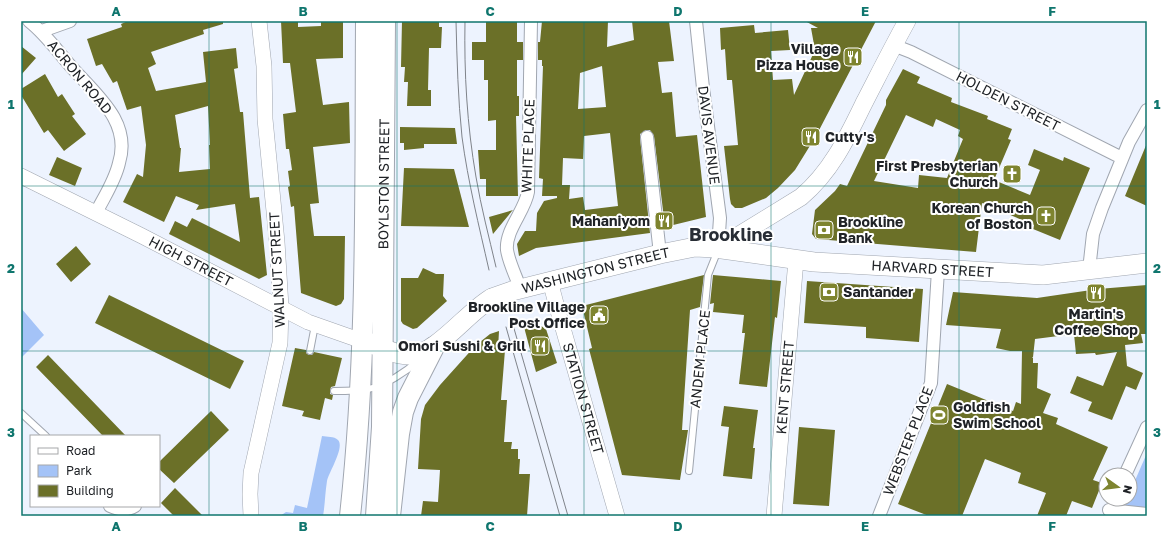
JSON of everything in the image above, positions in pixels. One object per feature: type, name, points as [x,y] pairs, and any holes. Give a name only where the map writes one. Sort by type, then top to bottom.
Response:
[{"type":"highway","name":"BOYLSTON STREET","points":[[362,341],[364,286],[366,21]]},
{"type":"highway","name":"BOYLSTON STREET","points":[[382,347],[386,21]]},
{"type":"highway","points":[[350,516],[358,439],[362,341]]},
{"type":"highway","points":[[390,516],[399,434],[403,412],[408,398],[434,346]]},
{"type":"highway","points":[[376,516],[381,451],[382,347]]},
{"type":"main road","points":[[718,248],[801,197],[817,182],[840,152],[893,45],[907,21]]},
{"type":"main road","name":"WASHINGTON STREET","points":[[362,341],[413,356],[434,346],[492,298],[516,289],[660,254],[695,247],[718,248]]},
{"type":"main road","name":"HARVARD STREET","points":[[718,248],[796,260],[938,270],[1043,275],[1147,263]]},
{"type":"street","name":"ACRON ROAD","points":[[29,21],[42,31],[75,71],[108,107],[117,122],[122,145],[119,164],[96,213]]},
{"type":"street","points":[[42,31],[70,21]]},
{"type":"street","name":"WALNUT STREET","points":[[251,516],[251,473],[280,343],[281,307],[277,242],[265,119],[264,66],[259,21]]},
{"type":"street","name":"WHITE PLACE","points":[[516,289],[507,244],[510,233],[524,205],[528,192],[532,21]]},
{"type":"street","name":"DAVIS AVENUE","points":[[696,21],[720,218],[718,248]]},
{"type":"street","name":"HOLDEN STREET","points":[[893,45],[911,52],[1122,158]]},
{"type":"street","points":[[1089,270],[1093,234],[1102,208],[1128,142],[1147,110]]},
{"type":"street","points":[[647,137],[660,254]]},
{"type":"street","name":"HIGH STREET","points":[[21,176],[315,324],[362,341]]},
{"type":"street","name":"KENT STREET","points":[[774,516],[796,260]]},
{"type":"street","name":"WEBSTER PLACE","points":[[879,516],[931,383],[938,270]]},
{"type":"street","name":"STATION STREET","points":[[550,281],[617,516]]},
{"type":"street","points":[[1129,467],[1147,427]]},
{"type":"street","points":[[112,507],[131,511]]},
{"type":"street","points":[[1110,508],[1147,514]]},
{"type":"lane","name":"ANDEM PLACE","points":[[689,471],[708,275],[718,248]]},
{"type":"lane","points":[[310,351],[315,324]]},
{"type":"lane","points":[[334,391],[370,389],[382,384],[410,368],[434,346]]},
{"type":"lane","points":[[21,413],[45,435]]},
{"type":"green space","points":[[21,308],[44,335],[21,358]]},
{"type":"green space","points":[[322,436],[335,438],[340,443],[338,454],[327,481],[323,516],[280,516],[286,512],[293,513],[295,505],[307,508]]},
{"type":"green space","points":[[1147,453],[1147,510],[1123,507],[1138,507],[1138,474]]},
{"type":"building","points":[[128,21],[223,21],[223,24],[203,30],[204,34],[151,52],[156,64],[148,68],[156,91],[206,82],[203,52],[236,48],[238,68],[234,69],[240,112],[243,112],[250,198],[259,197],[267,275],[259,279],[169,234],[175,221],[187,227],[192,218],[240,242],[235,204],[196,210],[199,205],[176,196],[164,222],[123,202],[137,174],[143,177],[146,145],[141,106],[127,110],[117,81],[113,83],[102,64],[96,66],[87,39],[122,27],[121,24]],"holes":[[[208,106],[210,169],[179,172],[181,148],[175,115]]]},
{"type":"building","points":[[281,21],[298,21],[298,27],[321,26],[321,21],[343,21],[343,58],[316,59],[323,105],[349,102],[350,143],[313,147],[319,203],[310,204],[314,236],[345,236],[344,299],[341,304],[336,306],[301,293],[294,206],[291,207],[288,187],[290,186],[288,171],[292,170],[289,149],[286,149],[283,114],[296,112],[290,63],[283,63]]},
{"type":"building","points":[[402,21],[439,21],[439,27],[442,27],[441,48],[429,48],[428,90],[431,90],[431,106],[407,106],[408,82],[404,82],[405,67],[401,67]]},
{"type":"building","points":[[486,21],[517,21],[517,42],[523,42],[523,60],[517,60],[517,96],[519,96],[519,116],[516,116],[518,196],[486,196],[486,179],[480,179],[478,150],[496,150],[496,120],[488,121],[488,80],[484,80],[484,60],[472,60],[472,42],[486,42]]},
{"type":"building","points":[[542,21],[608,21],[607,47],[634,40],[632,21],[669,21],[674,61],[658,62],[662,93],[672,92],[676,137],[697,135],[706,217],[665,227],[654,136],[650,130],[646,130],[640,134],[640,138],[650,233],[536,248],[519,256],[517,244],[525,231],[536,231],[537,213],[544,201],[557,198],[557,196],[542,196],[543,179],[539,178],[543,66],[542,60],[538,60],[538,42],[540,42]],"holes":[[[602,66],[606,107],[578,109],[580,73]],[[610,133],[618,206],[585,210],[583,197],[569,199],[570,185],[562,185],[563,158],[583,159],[584,136]]]},
{"type":"building","points":[[805,21],[876,21],[816,136],[795,170],[766,198],[742,208],[735,208],[731,204],[730,199],[724,146],[738,145],[732,80],[727,80],[725,49],[721,50],[720,28],[754,25],[755,33],[788,30],[790,50],[771,51],[773,80],[792,79],[794,95],[815,50],[811,28],[818,28]]},
{"type":"building","points":[[21,46],[36,58],[21,75]]},
{"type":"building","points":[[903,69],[920,77],[917,83],[952,98],[951,102],[988,116],[987,119],[1012,129],[1008,139],[1011,140],[994,180],[1030,195],[1040,170],[1028,165],[1034,149],[1063,161],[1064,157],[1090,168],[1060,240],[1033,229],[1034,225],[982,203],[976,252],[816,239],[812,234],[815,210],[835,191],[840,184],[847,186],[886,105],[886,100]],"holes":[[[906,115],[933,127],[936,119],[960,130],[958,136],[963,139],[947,178],[919,175],[918,188],[874,181]]]},
{"type":"building","points":[[45,74],[58,97],[62,94],[75,114],[72,116],[86,134],[64,151],[48,130],[44,133],[21,95],[21,89]]},
{"type":"building","points":[[400,127],[455,128],[457,144],[424,144],[424,148],[404,150],[404,143],[400,143]]},
{"type":"building","points":[[1147,143],[1147,206],[1125,196]]},
{"type":"building","points":[[57,157],[82,168],[75,186],[49,175]]},
{"type":"building","points":[[404,168],[454,169],[469,227],[401,226]]},
{"type":"building","points":[[513,210],[512,211],[493,234],[489,217]]},
{"type":"building","points":[[76,246],[91,264],[71,282],[56,264]]},
{"type":"building","points":[[423,268],[436,274],[444,274],[443,296],[447,301],[417,328],[413,329],[403,324],[401,321],[401,278],[418,278]]},
{"type":"building","points":[[704,275],[700,307],[690,310],[682,430],[688,430],[680,480],[622,475],[589,349],[592,348],[582,306]]},
{"type":"building","points":[[713,275],[781,281],[777,318],[775,317],[767,387],[739,384],[745,333],[742,333],[744,315],[713,312],[714,303],[710,304]]},
{"type":"building","points":[[807,281],[923,289],[919,342],[866,338],[866,327],[804,323]]},
{"type":"building","points":[[1147,285],[1147,334],[1141,334],[1143,343],[1125,345],[1127,366],[1143,373],[1136,390],[1126,386],[1112,420],[1088,411],[1092,402],[1070,393],[1077,376],[1103,386],[1117,352],[1096,355],[1095,353],[1076,354],[1074,334],[1035,339],[1032,357],[1033,363],[1038,363],[1037,388],[1051,394],[1043,413],[1058,418],[1056,424],[1108,447],[1093,480],[1098,482],[1098,493],[1092,508],[1072,501],[1066,516],[1037,516],[1046,493],[1018,483],[1021,473],[985,459],[962,516],[929,516],[898,504],[947,384],[1013,411],[1016,402],[1021,404],[1022,351],[1010,351],[996,348],[1001,329],[946,325],[953,292],[1037,298],[1098,289]]},
{"type":"building","points":[[109,295],[244,361],[230,389],[95,323]]},
{"type":"building","name":"Omori Sushi & Grill","points":[[533,321],[546,329],[557,363],[536,372],[524,327]]},
{"type":"building","points":[[499,331],[498,349],[505,350],[501,400],[507,400],[504,442],[512,442],[511,449],[518,449],[518,459],[520,459],[519,474],[530,474],[527,516],[421,516],[423,501],[438,502],[440,470],[418,469],[421,419],[425,405],[440,385],[475,346],[490,334]]},
{"type":"building","points":[[295,348],[306,350],[306,353],[309,355],[312,355],[314,352],[342,358],[335,386],[331,387],[330,391],[330,394],[333,395],[332,400],[325,398],[320,420],[302,416],[304,411],[282,406]]},
{"type":"building","points":[[48,355],[125,435],[102,435],[36,367]]},
{"type":"building","points":[[724,406],[758,410],[753,448],[755,448],[752,479],[723,476],[729,427],[721,426]]},
{"type":"building","points":[[211,411],[229,430],[174,483],[160,470],[160,461]]},
{"type":"building","points":[[799,427],[835,430],[829,506],[793,504]]},
{"type":"building","points":[[175,488],[203,516],[174,516],[161,503]]},
{"type":"tram line","points":[[456,21],[459,94],[464,154],[489,270]]},
{"type":"tram line","points":[[465,21],[465,60],[470,138],[478,188],[496,267]]},
{"type":"tram line","points":[[513,325],[568,516]]},
{"type":"tram line","points":[[506,327],[560,516]]},
{"type":"place","name":"Village Pizza House","points":[[853,57]]},
{"type":"place","name":"Cutty's","points":[[811,137]]},
{"type":"place","name":"First Presbyterian Church","points":[[1012,174]]},
{"type":"place","name":"Korean Church of Boston","points":[[1046,216]]},
{"type":"place","name":"Mahaniyom","points":[[664,221]]},
{"type":"place","name":"Brookline Bank","points":[[824,230]]},
{"type":"place","name":"Santander","points":[[829,292]]},
{"type":"place","name":"Martin's Coffee Shop","points":[[1096,293]]},
{"type":"place","name":"Brookline Village Post Office","points":[[599,315]]},
{"type":"place","name":"Omori Sushi & Grill","points":[[540,346]]},
{"type":"place","name":"Goldfish Swim School","points":[[939,415]]},
{"type":"district","name":"Brookline","points":[[731,235]]}]
